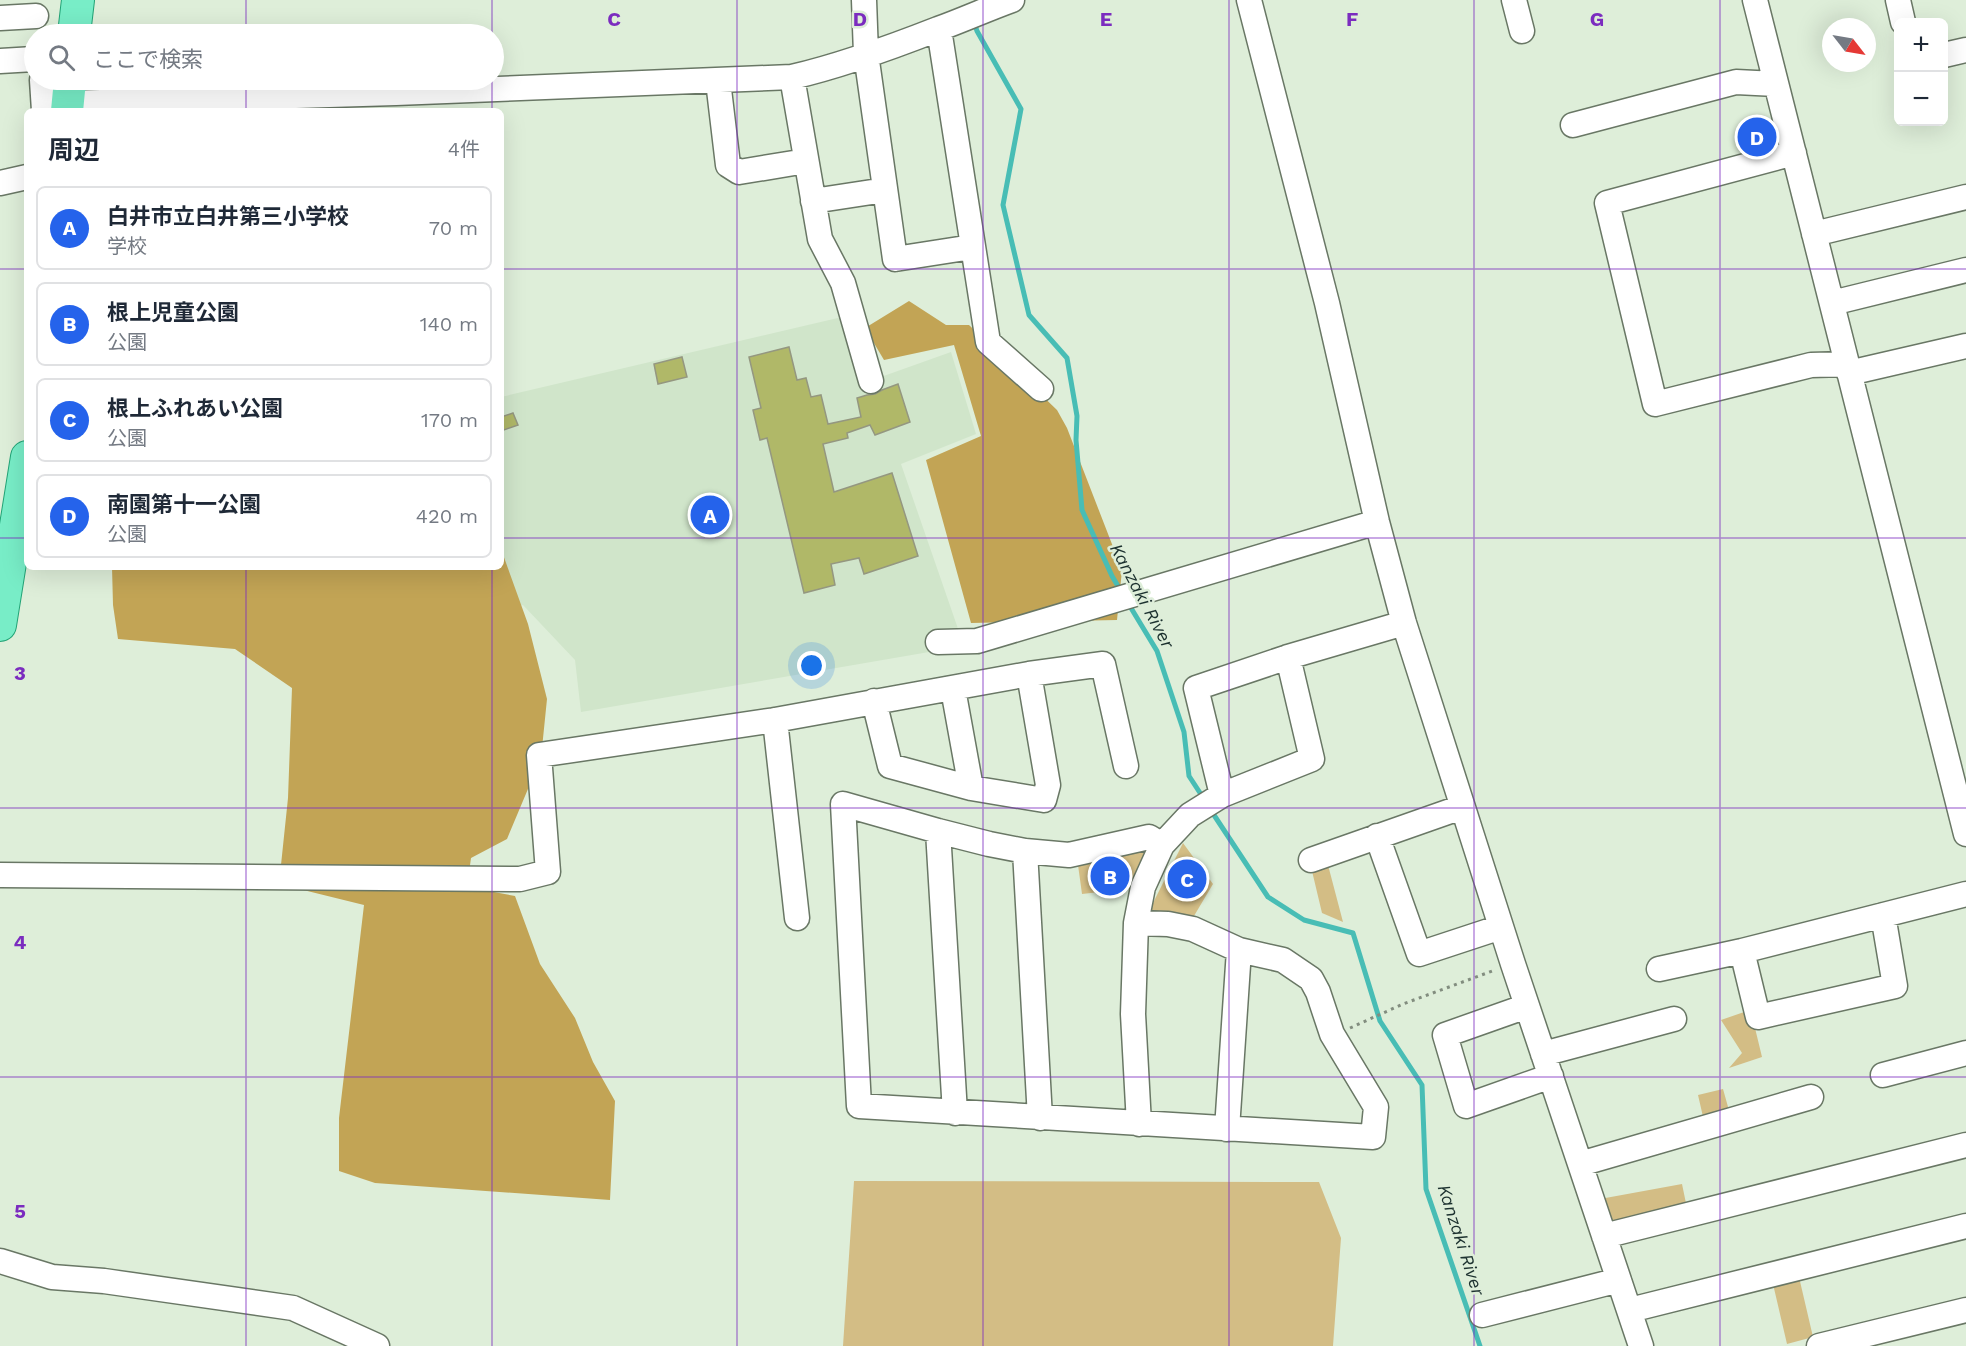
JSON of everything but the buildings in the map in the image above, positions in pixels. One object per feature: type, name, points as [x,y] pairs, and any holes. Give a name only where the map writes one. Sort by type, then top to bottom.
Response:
[{"type":"main road","points":[[75,24],[78,0]]},
{"type":"main road","points":[[0,625],[5,566],[24,472]]},
{"type":"street","points":[[864,0],[866,54],[895,260],[972,247]]},
{"type":"street","points":[[52,90],[62,101],[396,102],[609,83],[792,77],[817,71],[939,29],[979,11],[1012,0]]},
{"type":"street","points":[[1249,0],[1327,303],[1377,522],[1404,623],[1513,964],[1641,1346]]},
{"type":"street","points":[[1514,0],[1522,31]]},
{"type":"street","points":[[1755,0],[1966,834]]},
{"type":"street","points":[[1898,0],[1902,18]]},
{"type":"street","points":[[0,18],[36,17]]},
{"type":"street","points":[[939,29],[988,342],[1041,389]]},
{"type":"street","points":[[1948,54],[1966,50]]},
{"type":"street","points":[[0,61],[24,60]]},
{"type":"street","points":[[792,77],[820,239],[843,283],[871,381]]},
{"type":"street","points":[[718,81],[728,165],[739,172],[806,161]]},
{"type":"street","points":[[1572,125],[1736,82],[1776,84]]},
{"type":"street","points":[[1794,153],[1607,203],[1648,406],[1811,364],[1848,369],[1966,346]]},
{"type":"street","points":[[0,183],[24,178]]},
{"type":"street","points":[[813,201],[885,190]]},
{"type":"street","points":[[1814,234],[1966,197]]},
{"type":"street","points":[[1832,303],[1966,270]]},
{"type":"street","points":[[938,642],[977,641],[1377,522]]},
{"type":"street","points":[[1222,795],[1196,688],[1288,657],[1404,623]]},
{"type":"street","points":[[1139,1124],[1133,1014],[1136,923],[1143,887],[1162,845],[1190,815],[1222,795],[1312,759],[1288,657]]},
{"type":"street","points":[[0,875],[520,879],[548,872],[539,755],[775,720],[1029,674],[1103,664],[1126,766]]},
{"type":"street","points":[[874,701],[890,766],[971,788],[1044,800],[1048,785],[1029,674]]},
{"type":"street","points":[[953,689],[971,788]]},
{"type":"street","points":[[775,720],[798,918]]},
{"type":"street","points":[[1136,923],[1168,924],[1193,929],[1239,950],[1283,960],[1311,979],[1318,992],[1332,1034],[1376,1107],[1372,1137],[859,1106],[843,804],[938,831],[1025,851],[1070,855],[1149,837],[1162,845]]},
{"type":"street","points":[[1311,860],[1462,807]]},
{"type":"street","points":[[938,831],[955,1113]]},
{"type":"street","points":[[1377,836],[1419,954],[1501,927]]},
{"type":"street","points":[[1025,851],[1040,1118]]},
{"type":"street","points":[[1659,969],[1742,951],[1966,894]]},
{"type":"street","points":[[1742,951],[1758,1017],[1895,986],[1883,915]]},
{"type":"street","points":[[1227,1129],[1239,950]]},
{"type":"street","points":[[1527,1006],[1445,1035],[1466,1106],[1547,1065],[1674,1019]]},
{"type":"street","points":[[1883,1075],[1966,1053]]},
{"type":"street","points":[[1580,1164],[1811,1097]]},
{"type":"street","points":[[1604,1236],[1966,1145]]},
{"type":"street","points":[[1630,1310],[1966,1226]]},
{"type":"street","points":[[0,1261],[52,1277],[104,1281],[293,1308],[378,1346]]},
{"type":"street","points":[[1482,1315],[1619,1280]]},
{"type":"street","points":[[1819,1346],[1966,1310]]},
{"type":"path","points":[[1332,1034],[1403,1004],[1513,964]]},
{"type":"shaded area","points":[[1772,123],[1777,142],[1742,151],[1737,133]]},
{"type":"shaded area","points":[[909,301],[946,325],[969,325],[1057,410],[1067,428],[1122,570],[1117,620],[971,623],[926,460],[981,436],[954,345],[884,360],[865,328]]},
{"type":"shaded area","points":[[842,317],[864,383],[951,352],[976,434],[901,464],[964,646],[581,712],[575,660],[523,605],[506,608],[501,570],[504,570],[504,396]]},
{"type":"shaded area","points":[[504,557],[528,624],[547,699],[541,758],[507,839],[471,858],[467,887],[515,896],[540,964],[575,1018],[593,1062],[615,1101],[610,1200],[375,1183],[339,1171],[339,1118],[364,905],[279,884],[288,798],[292,688],[235,649],[118,639],[113,605],[112,570],[504,570]]},
{"type":"shaded area","points":[[1183,843],[1213,884],[1191,921],[1153,917],[1151,907]]},
{"type":"shaded area","points":[[1140,847],[1148,850],[1135,888],[1082,894],[1078,865]]},
{"type":"shaded area","points":[[1328,865],[1343,922],[1322,913],[1312,871]]},
{"type":"shaded area","points":[[1747,1011],[1750,1028],[1755,1028],[1762,1057],[1729,1068],[1742,1053],[1721,1020]]},
{"type":"shaded area","points":[[1723,1089],[1730,1114],[1704,1121],[1698,1095]]},
{"type":"shaded area","points":[[854,1181],[1319,1182],[1341,1238],[1333,1346],[843,1346]]},
{"type":"shaded area","points":[[1682,1184],[1688,1213],[1609,1226],[1600,1199]]},
{"type":"shaded area","points":[[1799,1277],[1813,1337],[1787,1344],[1773,1284]]},
{"type":"waterway","name":"Kanzaki River","points":[[974,22],[1021,109],[1003,205],[1029,315],[1067,358],[1077,416],[1076,440],[1082,510],[1122,593]]},
{"type":"waterway","name":"Kanzaki River","points":[[1128,603],[1157,651],[1184,732],[1189,776],[1204,799]]},
{"type":"waterway","name":"Kanzaki River","points":[[1210,809],[1268,897],[1304,920],[1353,933],[1380,1021],[1422,1085],[1426,1189],[1480,1346]]},
{"type":"place","name":"南園第十一公園","points":[[1757,137]]},
{"type":"place","name":"白井市立白井第三小学校","points":[[710,515]]},
{"type":"place","name":"根上児童公園","points":[[1110,876]]},
{"type":"place","name":"根上ふれあい公園","points":[[1187,879]]}]
